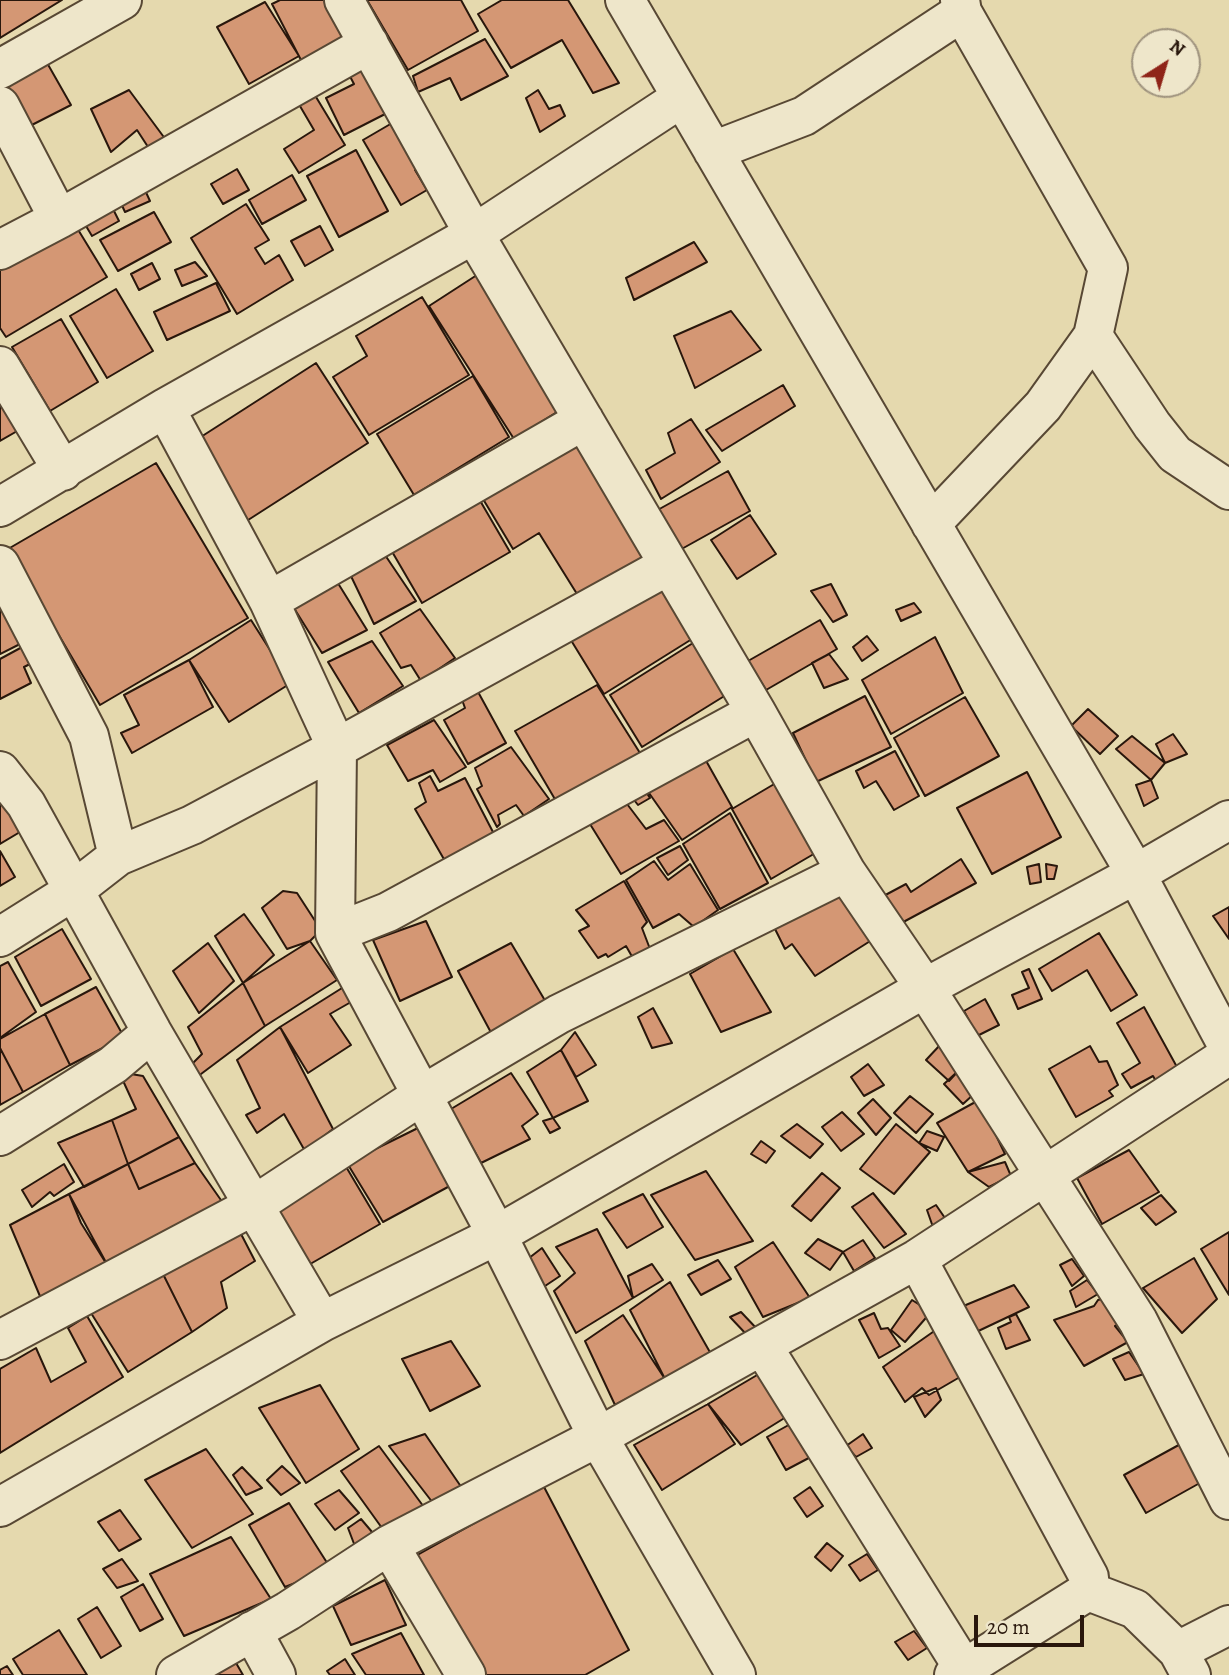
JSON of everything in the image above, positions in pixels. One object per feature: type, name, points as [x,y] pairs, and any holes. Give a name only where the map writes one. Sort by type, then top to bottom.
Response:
[{"type":"street","points":[[0,69],[122,0]]},
{"type":"street","points":[[344,0],[474,234],[756,712],[846,872],[925,988],[1138,1321],[1229,1500]]},
{"type":"street","points":[[625,0],[1136,874],[1229,1048]]},
{"type":"street","points":[[713,151],[804,116],[961,6],[1108,268],[1093,336],[1043,406],[930,524]]},
{"type":"street","points":[[0,250],[369,44]]},
{"type":"street","points":[[0,507],[165,408],[474,234],[681,98]]},
{"type":"street","points":[[0,106],[59,219]]},
{"type":"street","points":[[1093,336],[1175,454],[1229,490]]},
{"type":"street","points":[[0,366],[63,471]]},
{"type":"street","points":[[165,408],[270,601],[337,748],[335,933],[497,1235],[598,1437],[736,1675]]},
{"type":"street","points":[[270,601],[584,420]]},
{"type":"street","points":[[0,565],[89,736],[118,856]]},
{"type":"street","points":[[0,937],[73,891],[118,856],[192,825],[669,565]]},
{"type":"street","points":[[335,933],[410,900],[756,712]]},
{"type":"street","points":[[0,771],[26,804],[152,1032],[322,1322]]},
{"type":"street","points":[[0,1507],[322,1322],[497,1235],[925,988],[1136,874],[1229,820]]},
{"type":"street","points":[[0,1340],[253,1206],[422,1095],[559,1014],[846,872]]},
{"type":"street","points":[[0,1136],[113,1065],[152,1032]]},
{"type":"street","points":[[176,1675],[389,1545],[763,1348],[917,1259],[1229,1055]]},
{"type":"street","points":[[917,1259],[1089,1577],[1088,1591]]},
{"type":"street","points":[[763,1348],[959,1672],[1088,1591]]},
{"type":"street","points":[[389,1545],[466,1675]]},
{"type":"street","points":[[1088,1591],[1135,1609],[1184,1663],[1229,1625]]},
{"type":"street","points":[[252,1631],[276,1675]]},
{"type":"building","points":[[0,0],[62,0],[0,38]]},
{"type":"building","points":[[280,0],[330,0],[348,34],[302,62],[272,4]]},
{"type":"building","points":[[367,0],[461,0],[478,31],[408,70]]},
{"type":"building","points":[[502,0],[568,0],[619,83],[593,93],[562,40],[511,68],[478,14]]},
{"type":"building","points":[[265,2],[299,56],[249,84],[217,27]]},
{"type":"building","points":[[485,39],[508,76],[461,100],[450,78],[418,92],[413,76]]},
{"type":"building","points":[[42,54],[71,105],[22,130],[0,82]]},
{"type":"building","points":[[364,58],[391,111],[344,135],[326,98],[354,84],[345,67]]},
{"type":"building","points":[[129,90],[166,140],[150,150],[137,130],[111,152],[91,109]]},
{"type":"building","points":[[538,90],[549,109],[560,105],[565,116],[540,132],[526,98]]},
{"type":"building","points":[[313,92],[345,145],[299,173],[284,149],[314,130],[297,101]]},
{"type":"building","points":[[399,119],[425,164],[415,170],[427,190],[401,205],[363,140]]},
{"type":"building","points":[[356,150],[388,211],[339,237],[307,176]]},
{"type":"building","points":[[237,169],[249,190],[223,204],[211,184]]},
{"type":"building","points":[[292,175],[306,200],[262,224],[249,200]]},
{"type":"building","points":[[144,188],[150,201],[125,212],[119,199]]},
{"type":"building","points":[[246,204],[269,240],[255,248],[265,264],[279,255],[293,280],[237,314],[191,238]]},
{"type":"building","points":[[111,205],[119,221],[92,236],[83,221]]},
{"type":"building","points":[[154,212],[171,242],[118,271],[100,240]]},
{"type":"building","points":[[74,223],[107,277],[6,337],[0,328],[0,268]]},
{"type":"building","points":[[320,226],[333,250],[305,266],[291,241]]},
{"type":"building","points":[[694,242],[707,262],[634,300],[626,278]]},
{"type":"building","points":[[195,262],[207,276],[182,286],[175,270]]},
{"type":"building","points":[[152,263],[160,279],[139,290],[131,274]]},
{"type":"building","points":[[480,273],[565,407],[514,439],[429,306]]},
{"type":"building","points":[[216,283],[230,311],[167,340],[154,312]]},
{"type":"building","points":[[116,289],[153,351],[107,378],[70,316]]},
{"type":"building","points":[[422,297],[469,375],[369,435],[333,377],[367,356],[356,336]]},
{"type":"building","points":[[731,311],[761,350],[695,388],[674,336]]},
{"type":"building","points":[[61,319],[98,382],[50,411],[12,347]]},
{"type":"building","points":[[316,363],[368,443],[245,522],[193,442]]},
{"type":"building","points":[[473,376],[509,437],[414,495],[377,434]]},
{"type":"building","points":[[783,385],[795,406],[722,451],[706,430]]},
{"type":"building","points":[[0,400],[19,430],[0,441]]},
{"type":"building","points":[[691,419],[720,462],[661,499],[646,470],[675,453],[668,433]]},
{"type":"building","points":[[579,428],[658,557],[582,602],[539,533],[513,549],[477,489]]},
{"type":"building","points":[[156,463],[248,618],[100,705],[8,549]]},
{"type":"building","points":[[728,471],[750,511],[678,551],[654,512]]},
{"type":"building","points":[[475,492],[510,552],[422,603],[387,543]]},
{"type":"building","points":[[750,515],[776,554],[737,579],[711,540]]},
{"type":"building","points":[[383,552],[416,601],[374,624],[349,572]]},
{"type":"building","points":[[336,580],[367,630],[322,653],[292,605]]},
{"type":"building","points":[[657,583],[692,639],[604,694],[569,637]]},
{"type":"building","points":[[831,584],[847,615],[833,622],[811,591]]},
{"type":"building","points":[[0,601],[22,643],[0,654]]},
{"type":"building","points":[[914,603],[921,612],[901,621],[896,610]]},
{"type":"building","points":[[420,609],[455,658],[421,681],[411,665],[401,668],[380,633]]},
{"type":"building","points":[[251,620],[291,683],[229,722],[189,660]]},
{"type":"building","points":[[820,620],[837,649],[766,690],[748,661]]},
{"type":"building","points":[[867,636],[878,650],[862,661],[853,647]]},
{"type":"building","points":[[935,637],[963,693],[891,734],[862,680]]},
{"type":"building","points":[[372,641],[403,686],[359,713],[328,662]]},
{"type":"building","points":[[693,643],[726,695],[642,747],[610,695]]},
{"type":"building","points":[[24,646],[34,662],[24,667],[31,683],[0,699],[0,659]]},
{"type":"building","points":[[829,654],[848,679],[824,688],[812,663]]},
{"type":"building","points":[[189,660],[213,707],[132,753],[121,733],[139,725],[124,695]]},
{"type":"building","points":[[597,685],[640,753],[556,801],[515,731]]},
{"type":"building","points":[[477,690],[506,743],[468,764],[444,720],[465,708],[461,697]]},
{"type":"building","points":[[865,696],[891,747],[816,782],[793,733]]},
{"type":"building","points":[[965,697],[999,756],[925,796],[894,738]]},
{"type":"building","points":[[1088,709],[1118,736],[1100,754],[1071,726]]},
{"type":"building","points":[[434,720],[466,767],[440,782],[433,770],[408,781],[387,745]]},
{"type":"building","points":[[1173,734],[1187,754],[1165,763],[1156,744]]},
{"type":"building","points":[[1132,736],[1165,763],[1151,780],[1116,749]]},
{"type":"building","points":[[511,747],[549,799],[524,816],[516,805],[498,815],[500,824],[497,827],[477,789],[482,786],[475,768]]},
{"type":"building","points":[[700,750],[732,807],[682,840],[642,783]]},
{"type":"building","points":[[895,751],[919,796],[894,810],[876,781],[864,788],[856,771]]},
{"type":"building","points":[[1027,772],[1061,837],[992,874],[957,808]]},
{"type":"building","points":[[430,776],[438,791],[465,778],[494,834],[445,861],[415,809],[426,802],[419,783]]},
{"type":"building","points":[[781,780],[824,848],[771,879],[732,809]]},
{"type":"building","points":[[1151,780],[1158,798],[1144,806],[1136,785]]},
{"type":"building","points":[[641,784],[650,798],[638,805],[627,791]]},
{"type":"building","points":[[621,796],[646,829],[664,820],[679,841],[621,874],[585,816]]},
{"type":"building","points":[[0,797],[20,832],[0,844]]},
{"type":"building","points":[[730,813],[768,883],[720,909],[683,844]]},
{"type":"building","points":[[680,846],[688,860],[668,875],[657,858]]},
{"type":"building","points":[[0,851],[15,877],[0,886]]},
{"type":"building","points":[[961,859],[976,883],[894,927],[876,900],[906,884],[911,892]]},
{"type":"building","points":[[654,861],[668,880],[690,864],[718,910],[694,927],[679,914],[653,928],[626,880]]},
{"type":"building","points":[[1039,864],[1041,882],[1030,884],[1027,867]]},
{"type":"building","points":[[1046,864],[1057,866],[1054,879],[1047,879]]},
{"type":"building","points":[[624,881],[647,922],[642,928],[650,949],[634,960],[626,946],[608,957],[606,954],[598,958],[579,931],[589,926],[576,910]]},
{"type":"building","points":[[840,881],[875,938],[815,976],[792,944],[785,949],[772,923]]},
{"type":"building","points":[[283,891],[297,893],[321,930],[310,941],[287,949],[262,908]]},
{"type":"building","points":[[1229,907],[1229,939],[1213,916]]},
{"type":"building","points":[[244,914],[274,955],[243,983],[215,936]]},
{"type":"building","points":[[426,921],[452,977],[400,1001],[373,940]]},
{"type":"building","points":[[62,929],[91,979],[41,1006],[15,957]]},
{"type":"building","points":[[1099,933],[1137,995],[1111,1011],[1087,970],[1052,991],[1039,969]]},
{"type":"building","points":[[310,941],[337,980],[265,1026],[243,983]]},
{"type":"building","points":[[208,943],[234,981],[199,1013],[173,971]]},
{"type":"building","points":[[511,943],[550,1009],[495,1040],[458,971]]},
{"type":"building","points":[[733,949],[771,1012],[721,1032],[690,974]]},
{"type":"building","points":[[8,962],[36,1012],[0,1038],[0,966]]},
{"type":"building","points":[[1029,969],[1042,999],[1018,1009],[1012,995],[1029,988],[1022,972]]},
{"type":"building","points":[[243,983],[265,1026],[193,1080],[187,1069],[202,1054],[188,1027]]},
{"type":"building","points":[[350,983],[358,998],[330,1014],[351,1045],[308,1073],[280,1027]]},
{"type":"building","points":[[96,987],[124,1037],[70,1065],[45,1014]]},
{"type":"building","points":[[985,999],[999,1025],[977,1036],[964,1011]]},
{"type":"building","points":[[1144,1007],[1183,1078],[1161,1090],[1153,1076],[1131,1088],[1122,1074],[1140,1063],[1117,1023]]},
{"type":"building","points":[[653,1008],[672,1043],[652,1048],[638,1017]]},
{"type":"building","points":[[45,1014],[70,1065],[23,1092],[0,1048],[0,1039]]},
{"type":"building","points":[[280,1027],[333,1129],[305,1151],[284,1114],[257,1133],[246,1115],[260,1108],[237,1060]]},
{"type":"building","points":[[575,1032],[596,1065],[576,1077],[561,1050]]},
{"type":"building","points":[[940,1045],[962,1067],[949,1081],[926,1060]]},
{"type":"building","points":[[1090,1046],[1099,1062],[1107,1061],[1118,1085],[1109,1091],[1113,1096],[1076,1117],[1049,1069]]},
{"type":"building","points":[[0,1048],[23,1092],[0,1105]]},
{"type":"building","points":[[561,1050],[588,1101],[553,1118],[527,1072]]},
{"type":"building","points":[[868,1064],[884,1085],[864,1096],[851,1077]]},
{"type":"building","points":[[119,1072],[143,1076],[179,1137],[128,1164],[112,1120],[136,1109]]},
{"type":"building","points":[[957,1072],[975,1093],[963,1104],[944,1084]]},
{"type":"building","points":[[511,1073],[538,1114],[522,1126],[530,1139],[481,1163],[451,1109]]},
{"type":"building","points":[[910,1096],[933,1114],[916,1133],[894,1113]]},
{"type":"building","points":[[873,1099],[891,1118],[876,1135],[858,1113]]},
{"type":"building","points":[[979,1100],[1005,1154],[968,1172],[937,1123]]},
{"type":"building","points":[[842,1112],[864,1134],[841,1151],[822,1127]]},
{"type":"building","points":[[553,1118],[560,1128],[550,1133],[543,1121]]},
{"type":"building","points":[[112,1120],[128,1164],[84,1187],[58,1143]]},
{"type":"building","points":[[797,1124],[823,1144],[810,1158],[781,1136]]},
{"type":"building","points":[[896,1124],[930,1152],[894,1194],[860,1169]]},
{"type":"building","points":[[424,1125],[459,1181],[383,1222],[347,1163]]},
{"type":"building","points":[[927,1131],[944,1137],[937,1151],[919,1143]]},
{"type":"building","points":[[179,1137],[195,1163],[139,1189],[128,1164]]},
{"type":"building","points":[[761,1141],[775,1151],[766,1163],[751,1154]]},
{"type":"building","points":[[1129,1150],[1159,1192],[1102,1224],[1077,1178]]},
{"type":"building","points":[[1005,1162],[1011,1176],[989,1187],[968,1172]]},
{"type":"building","points":[[195,1163],[223,1203],[109,1268],[81,1223],[69,1194],[128,1164],[139,1189]]},
{"type":"building","points":[[64,1164],[74,1182],[54,1196],[50,1192],[32,1207],[22,1190]]},
{"type":"building","points":[[345,1165],[380,1224],[298,1271],[267,1206]]},
{"type":"building","points":[[706,1171],[753,1241],[695,1260],[651,1195]]},
{"type":"building","points":[[822,1173],[840,1188],[811,1221],[792,1206]]},
{"type":"building","points":[[873,1193],[906,1234],[884,1248],[852,1207]]},
{"type":"building","points":[[69,1194],[109,1268],[42,1301],[10,1225]]},
{"type":"building","points":[[643,1194],[663,1227],[627,1248],[603,1213]]},
{"type":"building","points":[[1161,1195],[1176,1212],[1156,1225],[1141,1208]]},
{"type":"building","points":[[936,1205],[947,1221],[934,1230],[927,1210]]},
{"type":"building","points":[[597,1229],[633,1298],[576,1333],[554,1291],[575,1273],[556,1247]]},
{"type":"building","points":[[240,1232],[255,1261],[221,1282],[227,1308],[192,1332],[162,1272]]},
{"type":"building","points":[[1229,1232],[1229,1295],[1201,1249]]},
{"type":"building","points":[[818,1239],[843,1252],[830,1270],[805,1253]]},
{"type":"building","points":[[863,1240],[875,1258],[854,1271],[843,1252]]},
{"type":"building","points":[[773,1242],[810,1298],[763,1317],[735,1267]]},
{"type":"building","points":[[542,1248],[560,1276],[539,1290],[520,1265]]},
{"type":"building","points":[[1194,1258],[1217,1299],[1182,1333],[1143,1288]]},
{"type":"building","points":[[1072,1259],[1084,1276],[1072,1286],[1060,1265]]},
{"type":"building","points":[[718,1260],[731,1279],[701,1295],[688,1275]]},
{"type":"building","points":[[652,1264],[663,1280],[633,1298],[628,1276]]},
{"type":"building","points":[[162,1272],[192,1332],[128,1372],[91,1313]]},
{"type":"building","points":[[1087,1280],[1098,1294],[1076,1307],[1070,1291]]},
{"type":"building","points":[[670,1282],[711,1354],[665,1379],[630,1310]]},
{"type":"building","points":[[1014,1285],[1029,1307],[972,1334],[961,1307]]},
{"type":"building","points":[[1108,1297],[1129,1320],[1115,1326],[1128,1342],[1084,1366],[1054,1320],[1094,1306],[1098,1300]]},
{"type":"building","points":[[912,1300],[931,1312],[905,1342],[891,1330]]},
{"type":"building","points":[[741,1312],[758,1330],[746,1334],[730,1317]]},
{"type":"building","points":[[874,1313],[881,1329],[888,1328],[900,1346],[879,1358],[859,1320]]},
{"type":"building","points":[[1016,1314],[1030,1340],[1006,1349],[998,1328],[1011,1322],[1009,1317]]},
{"type":"building","points":[[623,1315],[665,1379],[615,1405],[585,1341]]},
{"type":"building","points":[[87,1316],[123,1377],[0,1453],[0,1369],[36,1348],[51,1382],[86,1362],[68,1328]]},
{"type":"building","points":[[940,1327],[972,1370],[929,1395],[922,1388],[905,1402],[883,1367]]},
{"type":"building","points":[[451,1341],[480,1386],[430,1411],[402,1359]]},
{"type":"building","points":[[1129,1352],[1144,1374],[1125,1380],[1113,1359]]},
{"type":"building","points":[[769,1368],[799,1409],[741,1445],[708,1404]]},
{"type":"building","points":[[320,1385],[359,1449],[306,1483],[259,1408]]},
{"type":"building","points":[[936,1388],[941,1400],[925,1417],[914,1397]]},
{"type":"building","points":[[708,1404],[735,1444],[662,1490],[634,1445]]},
{"type":"building","points":[[803,1417],[822,1451],[786,1470],[767,1437]]},
{"type":"building","points":[[425,1434],[464,1491],[433,1503],[389,1446]]},
{"type":"building","points":[[863,1434],[872,1448],[856,1457],[846,1446]]},
{"type":"building","points":[[1186,1441],[1207,1479],[1146,1513],[1124,1475]]},
{"type":"building","points":[[379,1446],[432,1518],[387,1535],[341,1471]]},
{"type":"building","points":[[206,1449],[253,1514],[192,1548],[145,1480]]},
{"type":"building","points":[[282,1466],[300,1483],[281,1495],[267,1480]]},
{"type":"building","points":[[242,1467],[262,1488],[246,1495],[233,1475]]},
{"type":"building","points":[[543,1485],[629,1650],[585,1675],[486,1675],[412,1558]]},
{"type":"building","points":[[810,1487],[823,1506],[807,1517],[794,1498]]},
{"type":"building","points":[[339,1490],[359,1513],[335,1530],[315,1504]]},
{"type":"building","points":[[289,1503],[331,1569],[285,1587],[249,1525]]},
{"type":"building","points":[[120,1510],[141,1539],[119,1551],[98,1522]]},
{"type":"building","points":[[361,1519],[378,1539],[356,1549],[348,1528]]},
{"type":"building","points":[[231,1537],[271,1599],[184,1636],[150,1574]]},
{"type":"building","points":[[827,1543],[843,1556],[831,1571],[815,1557]]},
{"type":"building","points":[[867,1554],[878,1570],[860,1581],[849,1565]]},
{"type":"building","points":[[122,1559],[138,1581],[117,1588],[103,1569]]},
{"type":"building","points":[[385,1580],[406,1625],[351,1645],[333,1606]]},
{"type":"building","points":[[143,1584],[163,1619],[140,1631],[121,1597]]},
{"type":"building","points":[[97,1607],[121,1646],[101,1658],[78,1619]]},
{"type":"building","points":[[59,1630],[87,1675],[23,1675],[13,1659]]},
{"type":"building","points":[[914,1631],[927,1648],[908,1660],[895,1642]]},
{"type":"building","points":[[401,1633],[424,1675],[366,1675],[352,1654]]},
{"type":"building","points":[[232,1656],[243,1675],[199,1675]]},
{"type":"building","points":[[345,1659],[355,1675],[330,1675],[327,1671]]},
{"type":"building","points":[[7,1666],[13,1675],[0,1675],[0,1670]]}]
